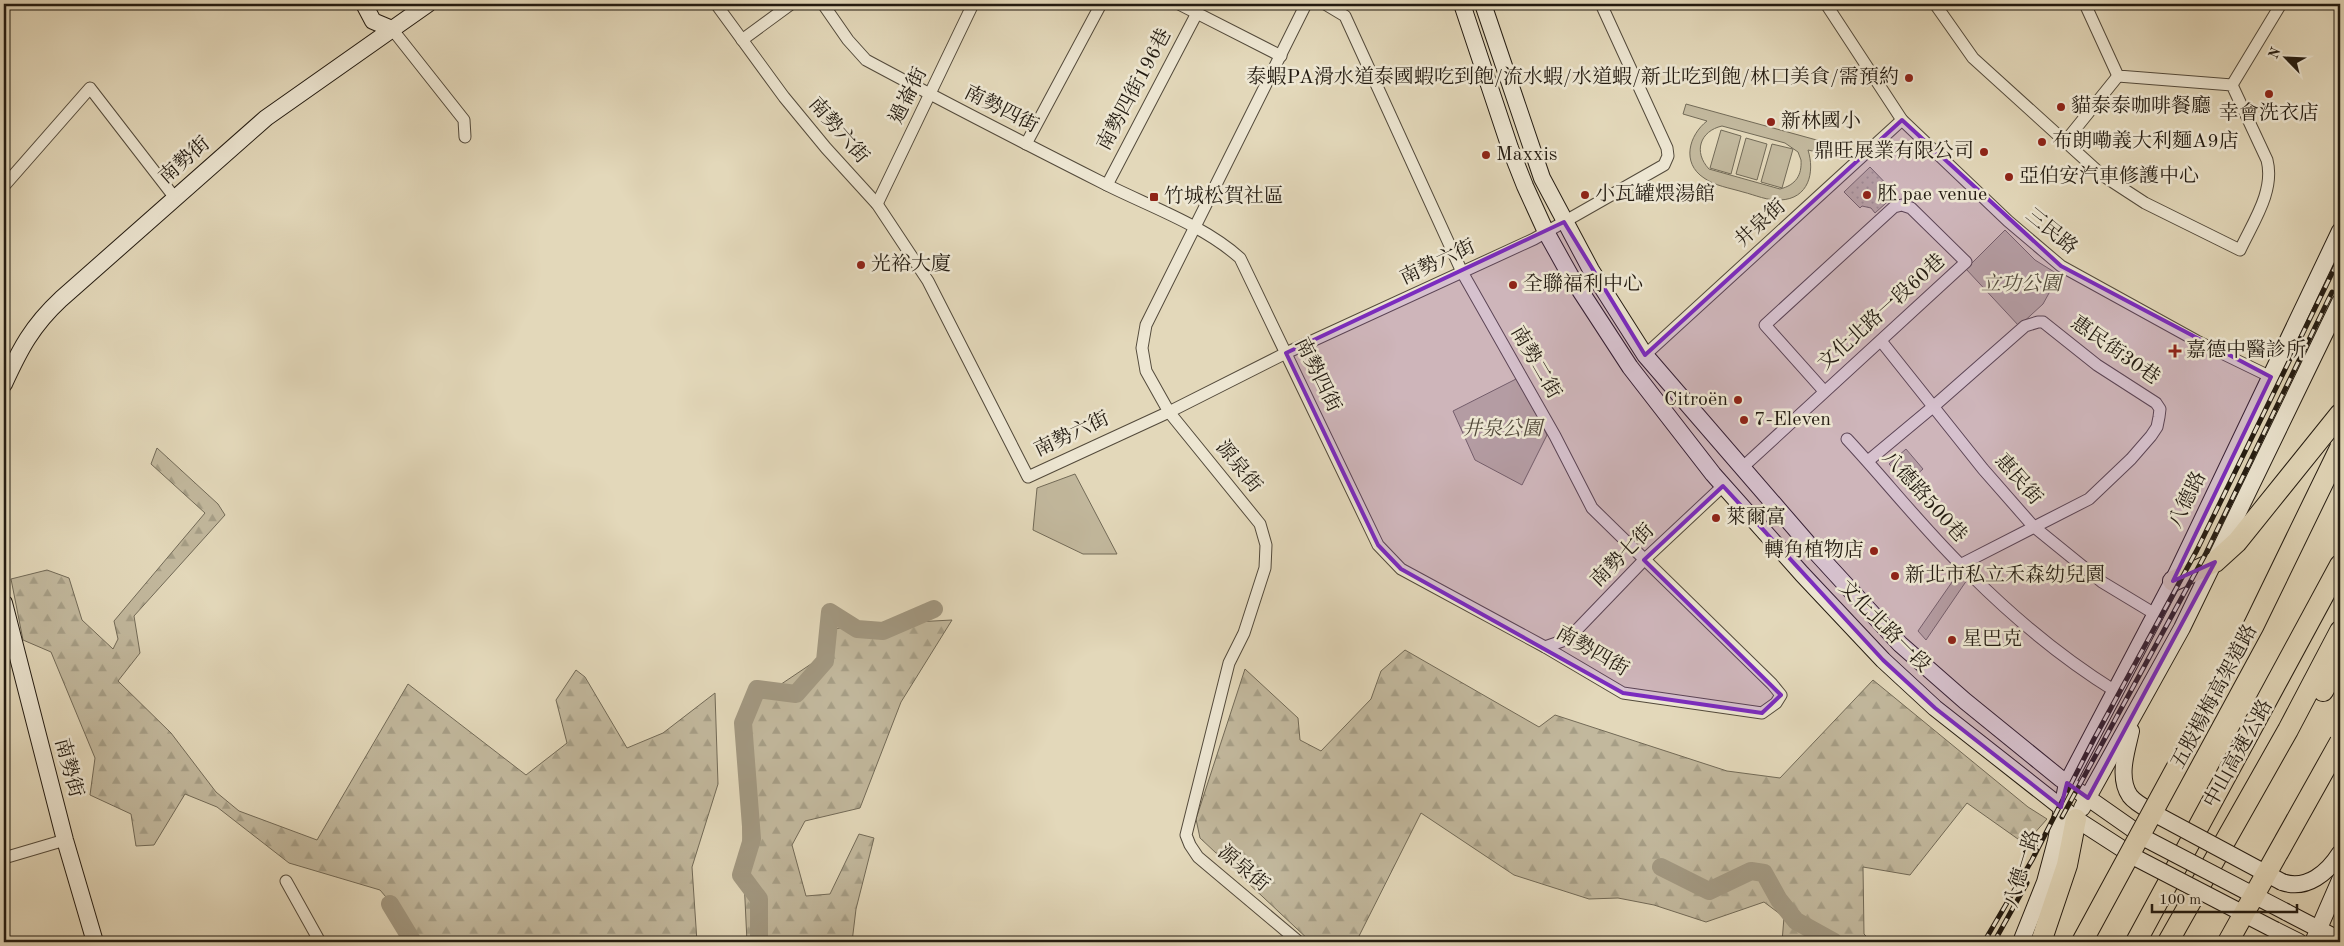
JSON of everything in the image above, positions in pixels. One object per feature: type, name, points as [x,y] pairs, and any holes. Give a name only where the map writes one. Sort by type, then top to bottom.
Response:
[{"type":"highway","points":[[2173,580],[2214,562],[2237,542],[2340,414]]},
{"type":"highway","name":"五股楊梅高架道路","points":[[2082,942],[2254,625],[2340,448]]},
{"type":"highway","points":[[2279,681],[2340,553]]},
{"type":"highway","name":"中山高速公路","points":[[2136,942],[2279,681],[2340,565]]},
{"type":"highway","name":"中山高速公路","points":[[2168,942],[2264,773],[2340,631]]},
{"type":"highway","points":[[2264,773],[2290,749],[2340,662]]},
{"type":"highway","points":[[2228,942],[2340,742]]},
{"type":"highway","points":[[2041,942],[2067,865],[2069,813]]},
{"type":"street","points":[[364,4],[373,21],[392,29],[464,120],[465,137]]},
{"type":"street","name":"南勢街","points":[[4,384],[8,365],[40,318],[266,118],[428,4]]},
{"type":"street","name":"南勢六街","points":[[716,4],[784,97],[826,148],[877,204],[928,281],[1028,477],[1169,412],[1286,353],[1546,232],[1657,171],[1664,165],[1668,156],[1667,148],[1601,4]]},
{"type":"street","points":[[742,40],[791,4]]},
{"type":"street","name":"南勢四街","points":[[822,4],[848,40],[866,60],[1026,144],[1194,228],[1227,246],[1240,258],[1378,545],[1402,569],[1545,647],[1623,693],[1762,713],[1776,704],[1781,695]]},
{"type":"street","name":"過崙街","points":[[877,204],[931,95],[973,4]]},
{"type":"street","points":[[1026,144],[1101,4]]},
{"type":"street","points":[[1179,4],[1281,56]]},
{"type":"street","name":"源泉街","points":[[1299,942],[1198,856],[1186,835],[1229,663],[1244,633],[1265,568],[1266,545],[1260,524],[1169,412],[1146,372],[1142,348],[1146,325],[1306,4]]},
{"type":"street","name":"南勢二街","points":[[1325,4],[1345,16],[1462,272],[1555,436],[1592,508],[1781,695]]},
{"type":"street","name":"文化北路一段","points":[[1462,4],[1510,148],[1546,232],[1570,275],[1630,367],[1723,486],[1883,660],[1935,708],[2069,813],[2138,859],[2299,942]]},
{"type":"street","name":"文化北路一段","points":[[1483,4],[1542,178],[1591,270],[1645,355],[1744,466],[1811,546],[1900,644],[1965,701],[2067,783],[2148,840],[2286,912],[2316,936],[2340,940]]},
{"type":"street","name":"三民路","points":[[1826,4],[1902,120],[2008,221],[2061,266],[2197,341],[2271,377]]},
{"type":"street","points":[[1935,4],[1973,58],[2064,143],[2102,175],[2145,203],[2240,250],[2264,200],[2269,185],[2270,172],[2267,160],[2232,85]]},
{"type":"street","points":[[2085,4],[2118,76]]},
{"type":"street","points":[[2232,85],[2281,4]]},
{"type":"street","name":"南勢四街196巷","points":[[1107,185],[1197,13]]},
{"type":"street","points":[[2064,143],[2118,76]]},
{"type":"street","points":[[2118,76],[2232,85]]},
{"type":"street","points":[[4,186],[90,88],[175,198]]},
{"type":"street","name":"井泉街","points":[[1645,355],[1902,120]]},
{"type":"street","name":"文化北路一段60巷","points":[[1744,466],[1966,262],[1917,212],[1902,205],[1894,207],[1765,324],[1824,391]]},
{"type":"street","name":"八德路","points":[[2067,783],[2173,580],[2340,232]]},
{"type":"street","points":[[2069,813],[2088,798],[2182,628],[2340,302]]},
{"type":"street","name":"惠民街30巷","points":[[1868,462],[2025,326],[2038,322],[2043,322],[2097,365],[2156,403],[2160,409],[2157,427],[2131,459],[2089,498],[1960,565]]},
{"type":"street","name":"惠民街","points":[[1881,341],[1983,469],[2034,526],[2102,582],[2155,614]]},
{"type":"street","name":"八德路500巷","points":[[1847,439],[1960,565],[2022,623],[2115,692]]},
{"type":"street","points":[[1723,486],[1744,466]]},
{"type":"street","name":"南勢七街","points":[[1545,647],[1568,639],[1644,560],[1723,486]]},
{"type":"street","name":"南勢街","points":[[4,603],[10,638],[95,942]]},
{"type":"street","points":[[2136,709],[2123,764],[2130,796],[2159,816],[2282,882],[2303,884],[2318,878],[2340,852]]},
{"type":"street","name":"八德一路","points":[[2021,942],[2046,882],[2056,841],[2069,813],[2067,783]]},
{"type":"street","points":[[4,858],[65,840]]},
{"type":"street","points":[[2316,936],[2340,880]]},
{"type":"street","points":[[286,881],[320,942]]},
{"type":"highlighted area","points":[[1902,120],[2061,266],[2271,377],[2173,581],[2215,562],[2088,798],[2067,783],[2061,807],[1935,708],[1883,660],[1723,486],[1644,560],[1781,695],[1762,713],[1623,693],[1401,569],[1378,545],[1286,353],[1564,222],[1645,355]]},
{"type":"green space","points":[[1686,104],[1842,147],[1838,157],[1808,150],[1811,167],[1810,175],[1808,183],[1803,190],[1798,195],[1790,198],[1780,200],[1766,199],[1718,185],[1708,181],[1697,172],[1692,165],[1690,149],[1696,134],[1707,121],[1683,114]],"holes":[[[1722,126],[1785,143],[1798,152],[1801,165],[1797,179],[1790,185],[1780,189],[1709,169],[1701,156],[1700,149],[1701,143],[1708,132]]]},
{"type":"green space","points":[[1721,130],[1741,136],[1731,174],[1710,168]]},
{"type":"green space","points":[[1746,138],[1767,144],[1757,180],[1736,174]]},
{"type":"green space","points":[[1772,144],[1793,149],[1782,188],[1761,182]]},
{"type":"green space","points":[[1870,167],[1896,194],[1875,213],[1871,208],[1862,206],[1860,208],[1844,192]]},
{"type":"green space","name":"立功公園","points":[[2005,230],[2035,260],[2059,275],[2043,304],[2019,326],[1966,269]]},
{"type":"green space","name":"井泉公園","points":[[1518,378],[1547,435],[1522,485],[1475,460],[1453,411]]},
{"type":"green space","points":[[157,448],[218,504],[225,515],[134,616],[140,653],[118,681],[171,733],[216,792],[239,811],[317,840],[408,684],[526,775],[567,743],[556,700],[576,670],[585,677],[627,748],[663,733],[715,693],[718,784],[692,867],[697,942],[419,942],[415,931],[380,890],[289,863],[217,807],[185,794],[154,845],[136,846],[131,814],[90,795],[95,758],[51,652],[23,640],[11,579],[47,570],[69,578],[82,620],[113,649],[118,639],[114,621],[205,513],[151,464]]},
{"type":"green space","points":[[1906,449],[1923,469],[1907,483],[1889,464]]},
{"type":"green space","points":[[1075,474],[1117,554],[1083,554],[1033,530],[1037,488]]},
{"type":"green space","points":[[1959,572],[1967,580],[1926,640],[1918,631]]},
{"type":"green space","points":[[952,620],[901,702],[860,808],[805,821],[792,845],[806,896],[830,894],[859,834],[874,838],[856,909],[852,942],[747,942],[743,858],[743,740],[762,697],[817,660],[827,630],[859,625]]},
{"type":"green space","points":[[1405,650],[1539,727],[1555,715],[1727,771],[1780,778],[1873,680],[2028,807],[2047,819],[2025,844],[1967,803],[1910,875],[1863,867],[1864,934],[1872,942],[1782,942],[1784,917],[1764,902],[1706,922],[1654,905],[1618,898],[1589,899],[1514,875],[1421,813],[1356,942],[1311,942],[1200,838],[1196,819],[1245,669],[1298,718],[1300,740],[1321,751],[1371,699],[1381,671]]},
{"type":"waterway","points":[[759,942],[759,899],[741,875],[752,839],[743,723],[757,689],[796,694],[825,661],[830,612],[857,629],[883,631],[934,609]]},
{"type":"waterway","points":[[1661,867],[1709,891],[1751,871],[1764,873],[1779,900],[1796,921],[1834,942]]},
{"type":"waterway","points":[[390,904],[413,942]]},
{"type":"railway","points":[[1984,942],[2032,860],[2094,739],[2197,550],[2340,257]]},
{"type":"railway","points":[[2062,817],[2205,555],[2332,292]]},
{"type":"railway","points":[[1994,942],[2027,883]]},
{"type":"place","name":"泰蝦PA滑水道泰國蝦吃到飽/流水蝦/水道蝦/新北吃到飽/林口美食/需預約","points":[[1909,78]]},
{"type":"place","name":"幸會洗衣店","points":[[2269,94]]},
{"type":"place","name":"貓泰泰咖啡餐廳","points":[[2061,107]]},
{"type":"place","name":"新林國小","points":[[1771,122]]},
{"type":"place","name":"布朗嘞義大利麵A9店","points":[[2042,142]]},
{"type":"place","name":"鼎旺展業有限公司","points":[[1984,152]]},
{"type":"place","name":"Maxxis","points":[[1486,155]]},
{"type":"place","name":"亞伯安汽車修護中心","points":[[2009,177]]},
{"type":"place","name":"小瓦罐煨湯館","points":[[1585,195]]},
{"type":"place","name":"胚 pae venue","points":[[1867,195]]},
{"type":"place","name":"竹城松賀社區","points":[[1154,197]]},
{"type":"place","name":"光裕大廈","points":[[861,265]]},
{"type":"place","name":"全聯福利中心","points":[[1513,285]]},
{"type":"place","name":"嘉德中醫診所","points":[[2175,351]]},
{"type":"place","name":"Citroën","points":[[1738,400]]},
{"type":"place","name":"7-Eleven","points":[[1744,420]]},
{"type":"place","name":"萊爾富","points":[[1716,518]]},
{"type":"place","name":"轉角植物店","points":[[1874,551]]},
{"type":"place","name":"新北市私立禾森幼兒園","points":[[1895,576]]},
{"type":"place","name":"星巴克","points":[[1952,640]]}]
